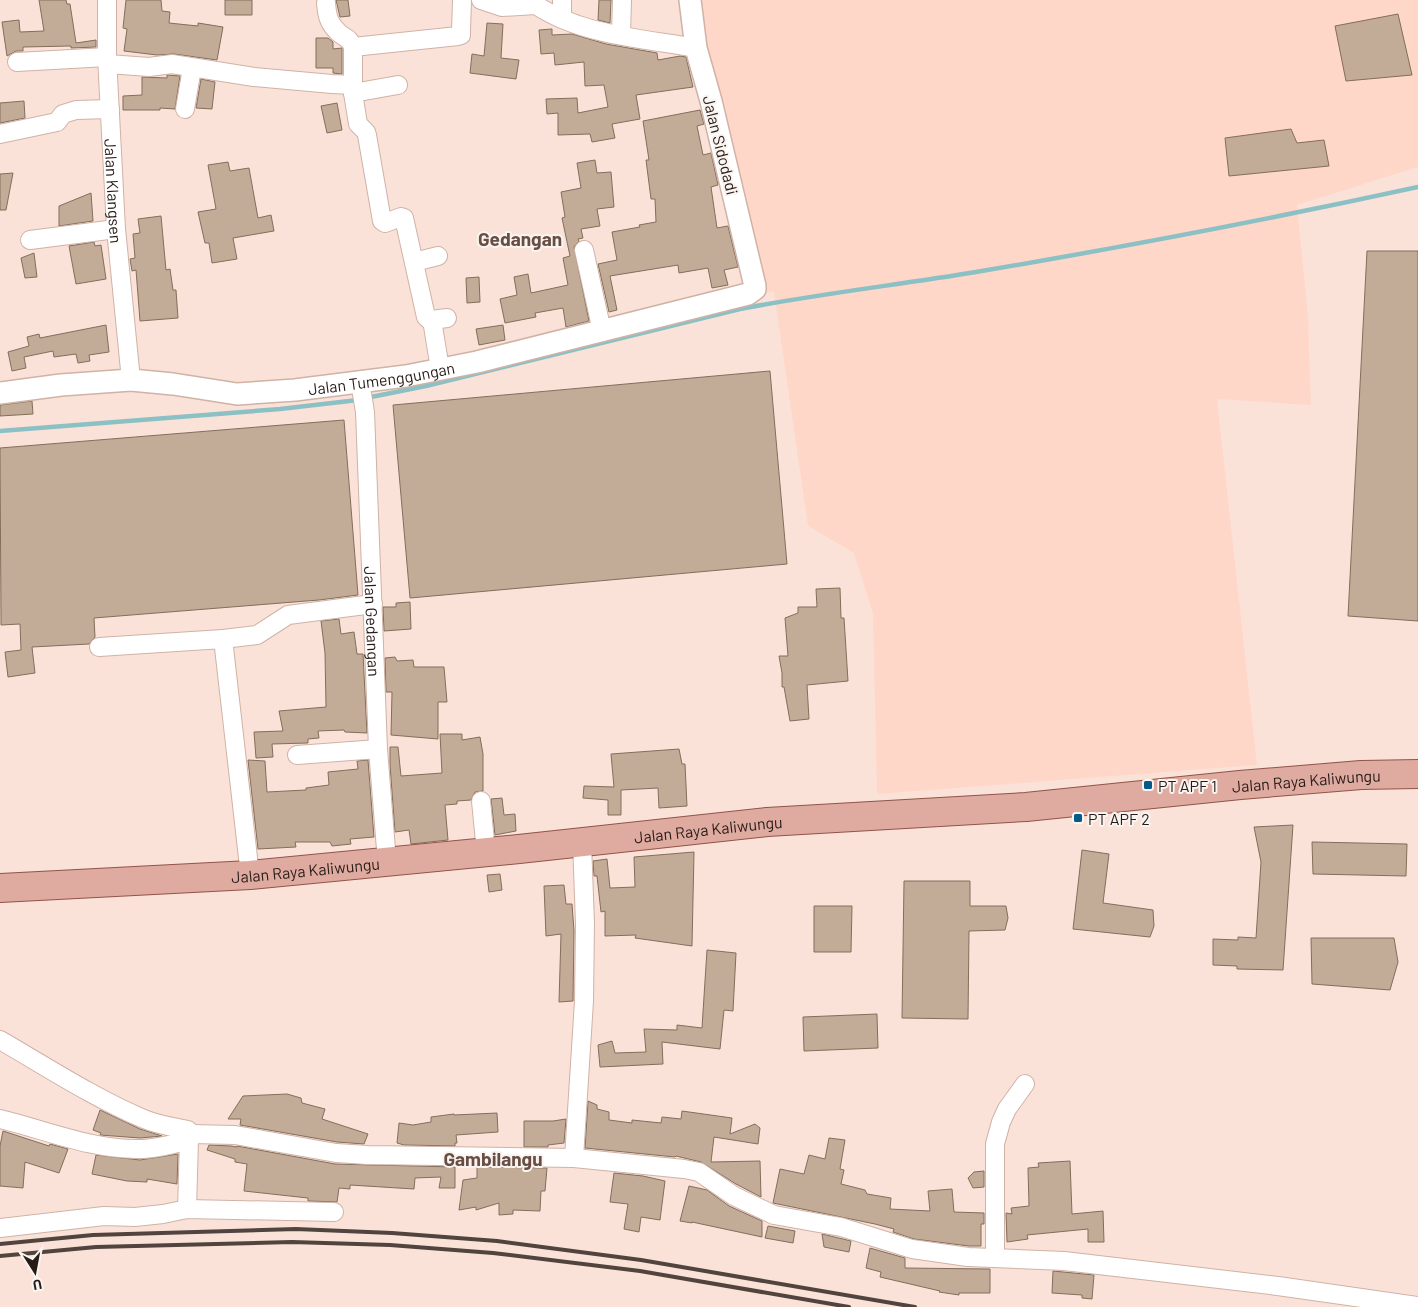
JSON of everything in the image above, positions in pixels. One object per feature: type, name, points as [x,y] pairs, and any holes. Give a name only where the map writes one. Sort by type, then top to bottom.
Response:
[{"type":"main road","name":"Jalan Raya Kaliwungu","points":[[0,888],[250,875],[767,822],[1026,807],[1361,775],[1418,774]]},
{"type":"street","name":"Jalan Klangsen","points":[[107,0],[107,61],[116,228],[131,380]]},
{"type":"street","points":[[353,47],[458,36],[461,34],[462,0]]},
{"type":"street","points":[[481,0],[502,7],[531,4],[548,13],[591,29],[696,48]]},
{"type":"street","points":[[562,0],[562,18]]},
{"type":"street","points":[[621,35],[622,0]]},
{"type":"street","name":"Jalan Sidodadi","points":[[690,0],[696,48],[711,101],[755,289]]},
{"type":"street","points":[[326,3],[330,23],[340,34],[350,39],[353,47],[353,89],[358,124],[367,135],[382,221],[385,223],[401,217],[405,223],[426,317],[428,319],[439,319],[440,369]]},
{"type":"street","points":[[17,62],[107,61],[149,67],[172,64],[254,77],[332,84],[353,89],[398,85]]},
{"type":"street","points":[[185,109],[192,68]]},
{"type":"street","points":[[0,134],[57,122],[63,114],[76,110],[110,109]]},
{"type":"street","points":[[30,240],[116,228]]},
{"type":"street","points":[[584,250],[602,331]]},
{"type":"street","points":[[414,262],[438,256]]},
{"type":"street","name":"Jalan Tumenggungan","points":[[0,393],[61,385],[131,380],[174,384],[237,394],[361,386],[602,331],[748,294],[755,289]]},
{"type":"street","name":"Jalan Gedangan","points":[[361,386],[365,412],[378,749],[388,862]]},
{"type":"street","points":[[99,647],[257,636],[288,615],[373,604]]},
{"type":"street","points":[[224,639],[250,875]]},
{"type":"street","points":[[296,755],[378,749]]},
{"type":"street","points":[[481,801],[486,852]]},
{"type":"street","points":[[574,1158],[584,1002],[585,924],[582,842]]},
{"type":"street","points":[[0,1040],[86,1090],[143,1119],[165,1126],[188,1130],[190,1137],[188,1209]]},
{"type":"street","points":[[995,1258],[995,1144],[1007,1109],[1025,1084]]},
{"type":"street","points":[[0,1119],[81,1142],[122,1148],[153,1148],[190,1137],[235,1135],[336,1153],[367,1156],[574,1158],[694,1171],[699,1172],[734,1196],[778,1216],[841,1227],[912,1249],[951,1256],[1074,1262],[1278,1286],[1418,1306]]},
{"type":"street","points":[[0,1228],[104,1216],[135,1217],[188,1209],[334,1212]]},
{"type":"shaded area","points":[[691,0],[1418,0],[1418,167],[1297,205],[1308,315],[1311,405],[1217,399],[1257,765],[877,794],[873,614],[854,553],[808,526],[774,292],[752,294]]},
{"type":"building","points":[[39,0],[66,0],[67,4],[70,4],[76,43],[96,40],[96,47],[23,47],[23,51],[16,51],[7,56],[2,22],[19,20],[20,32],[44,31]]},
{"type":"building","points":[[126,0],[161,0],[162,11],[170,12],[169,23],[198,26],[198,23],[223,27],[217,60],[174,54],[157,55],[124,51],[127,29],[123,28]]},
{"type":"building","points":[[225,0],[252,0],[252,15],[225,15]]},
{"type":"building","points":[[336,0],[348,0],[350,16],[340,17]]},
{"type":"building","points":[[599,0],[611,0],[610,23],[598,20]]},
{"type":"building","points":[[1398,14],[1412,75],[1346,81],[1335,26]]},
{"type":"building","points":[[487,23],[503,24],[501,58],[519,60],[516,79],[470,73],[472,54],[484,56]]},
{"type":"building","points":[[552,29],[552,35],[572,34],[606,44],[657,53],[658,60],[680,56],[686,57],[693,87],[636,95],[640,119],[612,124],[615,138],[592,142],[590,134],[558,135],[558,113],[547,114],[546,99],[577,98],[578,113],[608,107],[604,85],[585,86],[584,62],[555,65],[554,53],[541,54],[539,30]]},
{"type":"building","points":[[316,38],[328,38],[333,42],[333,49],[342,48],[342,74],[333,73],[333,68],[316,68]]},
{"type":"building","points":[[167,75],[180,76],[175,109],[123,110],[123,96],[142,95],[142,77],[167,78]]},
{"type":"building","points":[[201,79],[215,82],[212,109],[196,108]]},
{"type":"building","points":[[24,101],[25,118],[0,123],[0,103]]},
{"type":"building","points":[[337,103],[342,130],[327,133],[321,106]]},
{"type":"building","points":[[700,110],[704,124],[697,126],[703,155],[711,153],[718,185],[711,187],[717,228],[728,226],[738,267],[724,270],[728,285],[712,288],[708,268],[679,273],[678,265],[610,276],[617,310],[609,312],[598,264],[617,260],[612,232],[656,222],[655,199],[651,199],[646,160],[649,160],[643,121]]},
{"type":"building","points":[[1291,129],[1297,143],[1324,140],[1329,166],[1229,176],[1225,138]]},
{"type":"building","points":[[595,160],[597,173],[611,172],[614,207],[597,209],[600,226],[581,229],[583,238],[578,239],[579,241],[574,247],[589,321],[566,327],[563,308],[535,313],[536,317],[505,323],[500,299],[517,295],[514,277],[528,274],[531,293],[568,285],[563,258],[570,256],[562,218],[565,217],[561,192],[581,188],[577,163]]},
{"type":"building","points":[[228,162],[230,171],[249,168],[258,218],[271,215],[274,231],[233,238],[237,259],[212,263],[209,243],[205,243],[198,212],[216,209],[208,165]]},
{"type":"building","points":[[13,173],[6,210],[0,210],[0,174]]},
{"type":"building","points":[[91,193],[93,221],[59,226],[59,206]]},
{"type":"building","points":[[161,216],[166,270],[170,269],[173,290],[176,290],[178,318],[140,321],[136,270],[132,271],[130,259],[135,258],[133,234],[140,233],[138,219]]},
{"type":"building","points":[[94,242],[95,246],[101,245],[106,279],[76,284],[69,246]]},
{"type":"building","points":[[1367,251],[1418,251],[1418,621],[1348,616]]},
{"type":"building","points":[[34,253],[37,277],[25,278],[21,258]]},
{"type":"building","points":[[479,277],[480,302],[467,303],[466,278]]},
{"type":"building","points":[[106,325],[109,352],[89,355],[90,361],[78,363],[76,354],[54,357],[53,351],[24,357],[26,368],[12,371],[8,352],[29,346],[27,337],[39,334],[40,338]]},
{"type":"building","points":[[503,325],[505,340],[479,345],[476,329]]},
{"type":"building","points":[[770,371],[787,564],[410,598],[393,405]]},
{"type":"building","points":[[32,401],[33,414],[0,416],[0,405]]},
{"type":"building","points":[[344,420],[358,595],[319,600],[94,618],[95,637],[89,644],[32,647],[35,673],[8,677],[5,652],[21,650],[20,624],[1,625],[0,448]]},
{"type":"building","points":[[840,588],[841,618],[844,618],[848,681],[807,685],[809,719],[790,721],[784,687],[782,687],[779,656],[788,656],[785,618],[798,613],[798,607],[817,607],[816,589]]},
{"type":"building","points":[[410,602],[411,629],[384,631],[383,607],[396,607],[396,603]]},
{"type":"building","points":[[339,619],[341,634],[354,632],[357,654],[363,654],[367,733],[345,732],[344,730],[318,731],[319,738],[308,739],[308,743],[272,744],[273,757],[256,758],[254,732],[283,731],[279,711],[326,707],[325,653],[321,621]]},
{"type":"building","points":[[395,657],[397,661],[413,660],[414,667],[444,667],[447,702],[438,702],[438,739],[391,735],[392,692],[386,692],[385,658]]},
{"type":"building","points":[[440,734],[462,734],[462,740],[480,737],[483,754],[483,791],[475,792],[471,800],[457,801],[457,804],[445,805],[448,840],[411,844],[409,830],[395,832],[390,747],[398,747],[401,776],[442,773]]},
{"type":"building","points":[[679,749],[682,764],[685,764],[687,806],[659,808],[658,788],[621,790],[621,815],[608,815],[608,800],[583,798],[584,786],[614,787],[611,754]]},
{"type":"building","points":[[248,760],[265,761],[267,792],[306,790],[306,788],[329,785],[328,772],[358,769],[357,761],[368,760],[374,837],[350,839],[351,844],[332,846],[330,842],[295,842],[296,847],[258,849]]},
{"type":"building","points":[[502,798],[504,815],[515,814],[516,831],[495,835],[491,799]]},
{"type":"building","points":[[1293,825],[1283,970],[1237,969],[1237,966],[1213,965],[1213,939],[1238,940],[1238,937],[1256,938],[1261,862],[1254,827]]},
{"type":"building","points":[[1312,842],[1407,844],[1406,876],[1313,874]]},
{"type":"building","points":[[1082,850],[1109,854],[1103,903],[1153,910],[1154,926],[1150,937],[1073,929]]},
{"type":"building","points":[[694,852],[692,946],[635,938],[636,935],[605,936],[605,911],[601,912],[597,876],[594,876],[593,861],[607,859],[610,888],[635,887],[634,857]]},
{"type":"building","points":[[500,874],[502,890],[489,892],[487,875]]},
{"type":"building","points":[[904,881],[970,881],[970,906],[1006,906],[1008,918],[1005,930],[969,931],[968,1019],[902,1018]]},
{"type":"building","points":[[564,885],[566,904],[572,904],[574,931],[573,1001],[559,1002],[561,934],[546,936],[544,886]]},
{"type":"building","points":[[814,906],[852,906],[851,952],[814,952]]},
{"type":"building","points":[[1311,938],[1394,938],[1398,962],[1390,990],[1312,984]]},
{"type":"building","points":[[707,950],[736,953],[733,1011],[724,1010],[720,1049],[662,1042],[663,1064],[600,1067],[598,1045],[612,1041],[615,1053],[646,1052],[644,1029],[677,1030],[677,1025],[702,1028]]},
{"type":"building","points":[[877,1014],[878,1048],[804,1051],[803,1017]]},
{"type":"building","points":[[287,1094],[301,1098],[302,1103],[325,1109],[322,1119],[368,1134],[364,1144],[337,1142],[240,1125],[241,1119],[228,1119],[243,1096]]},
{"type":"building","points":[[588,1101],[597,1105],[597,1109],[609,1112],[609,1120],[632,1123],[632,1120],[661,1123],[662,1117],[681,1119],[682,1111],[732,1118],[730,1134],[755,1124],[760,1128],[758,1144],[714,1137],[711,1162],[760,1161],[761,1197],[701,1162],[676,1156],[585,1148]]},
{"type":"building","points":[[100,1110],[140,1129],[162,1136],[140,1138],[100,1135],[101,1133],[93,1130]]},
{"type":"building","points":[[497,1113],[498,1132],[456,1135],[457,1143],[455,1143],[455,1146],[404,1145],[397,1143],[399,1123],[413,1125],[431,1122],[431,1117],[454,1114]]},
{"type":"building","points":[[566,1119],[564,1143],[548,1145],[548,1147],[524,1147],[524,1121]]},
{"type":"building","points":[[3,1131],[49,1146],[50,1144],[68,1149],[59,1173],[25,1162],[23,1188],[0,1186],[0,1146]]},
{"type":"building","points":[[829,1138],[845,1140],[840,1169],[844,1170],[841,1184],[865,1190],[867,1194],[891,1198],[890,1209],[930,1211],[928,1191],[952,1189],[954,1212],[984,1213],[984,1224],[981,1224],[981,1246],[914,1239],[893,1232],[894,1229],[875,1224],[773,1203],[780,1169],[804,1174],[809,1155],[825,1159]]},
{"type":"building","points":[[209,1145],[237,1146],[335,1164],[455,1167],[455,1188],[439,1188],[441,1177],[415,1178],[414,1189],[350,1185],[350,1189],[339,1188],[337,1202],[308,1201],[308,1198],[244,1191],[247,1164],[235,1162],[235,1159],[207,1150]]},
{"type":"building","points":[[178,1154],[177,1184],[147,1179],[147,1182],[127,1181],[92,1174],[96,1155],[140,1160]]},
{"type":"building","points":[[1070,1161],[1072,1214],[1103,1211],[1104,1242],[1088,1242],[1088,1229],[1027,1235],[1028,1239],[1007,1242],[1006,1213],[1012,1214],[1011,1208],[1029,1206],[1028,1168],[1039,1167],[1038,1163]]},
{"type":"building","points":[[477,1167],[547,1168],[545,1191],[541,1191],[540,1211],[513,1210],[513,1214],[499,1215],[499,1203],[476,1210],[476,1207],[459,1210],[463,1180],[477,1178]]},
{"type":"building","points":[[984,1171],[984,1187],[973,1188],[968,1178],[974,1172]]},
{"type":"building","points":[[614,1173],[643,1176],[665,1181],[660,1220],[641,1217],[639,1232],[624,1229],[628,1204],[610,1202]]},
{"type":"building","points":[[689,1186],[707,1190],[729,1206],[762,1221],[762,1237],[680,1221]]},
{"type":"building","points":[[768,1226],[795,1231],[793,1243],[765,1238]]},
{"type":"building","points":[[822,1234],[851,1241],[849,1252],[824,1247]]},
{"type":"building","points":[[870,1248],[905,1258],[905,1268],[990,1269],[990,1293],[959,1293],[959,1295],[939,1292],[880,1277],[881,1272],[866,1268]]},
{"type":"building","points":[[1053,1271],[1094,1275],[1092,1299],[1082,1298],[1082,1295],[1052,1293]]},
{"type":"waterway","points":[[366,398],[426,386],[740,309],[1087,253],[1418,187]]},
{"type":"waterway","points":[[0,431],[280,409],[358,400]]},
{"type":"railway","points":[[0,1244],[93,1235],[296,1229],[392,1233],[497,1241],[641,1260],[915,1307]]},
{"type":"railway","points":[[0,1256],[96,1247],[292,1242],[390,1245],[493,1253],[640,1271],[849,1307]]},
{"type":"place","name":"PT APF 1","points":[[1148,785]]},
{"type":"place","name":"PT APF 2","points":[[1078,818]]},
{"type":"district","name":"Gedangan","points":[[520,238]]},
{"type":"district","name":"Gambilangu","points":[[493,1158]]}]
